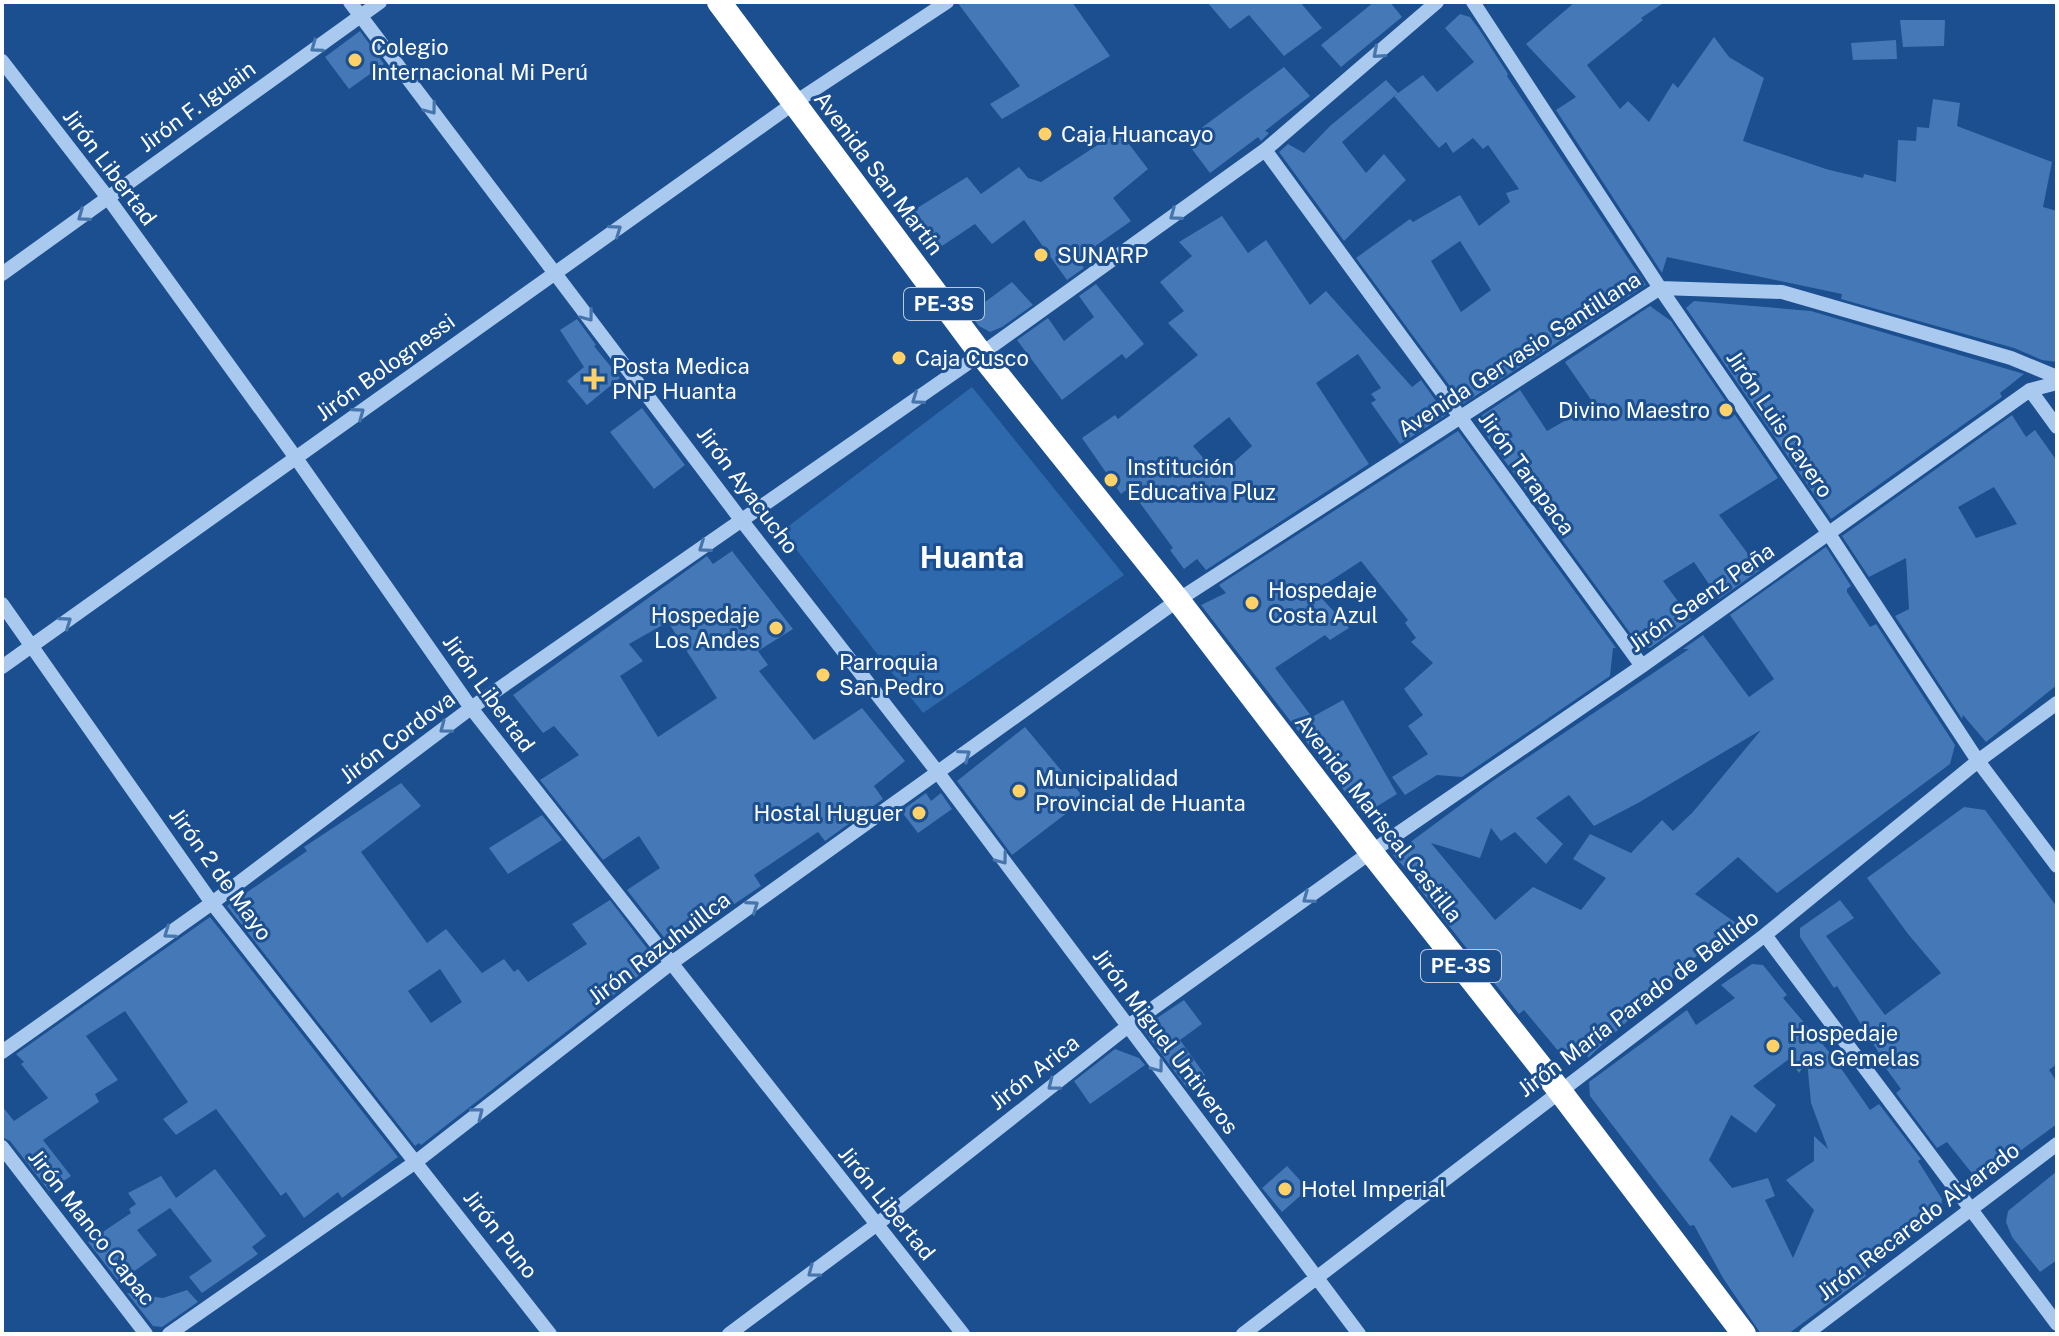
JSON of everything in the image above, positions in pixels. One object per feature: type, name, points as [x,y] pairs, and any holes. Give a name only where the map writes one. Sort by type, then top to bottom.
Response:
[{"type":"highway","name":"Avenida San Martín","points":[[719,2],[981,354],[1178,600]]},
{"type":"highway","name":"Avenida Mariscal Castilla","points":[[1178,600],[1559,1090],[1744,1334]]},
{"type":"street","name":"Jirón Ayacucho","points":[[350,2],[742,521],[939,774]]},
{"type":"street","name":"Jirón F. Iguain","points":[[2,274],[380,2]]},
{"type":"street","name":"Jirón Bolognessi","points":[[2,667],[794,103],[947,2]]},
{"type":"street","name":"Jirón Cordova","points":[[2,1052],[212,903],[471,708],[981,354],[1265,150],[1437,2]]},
{"type":"street","name":"Jirón Luis Cavero","points":[[1473,2],[1660,288],[1829,534],[1978,761],[2057,866]]},
{"type":"street","name":"Jirón Libertad","points":[[2,61],[108,198],[471,708],[963,1334]]},
{"type":"street","name":"Jirón Tarapaca","points":[[1265,150],[1642,666]]},
{"type":"street","name":"Avenida Gervasio Santillana","points":[[1178,600],[1660,288],[1782,292],[2011,358],[2057,380]]},
{"type":"street","name":"Jirón Saenz Peña","points":[[1371,852],[1642,666],[2030,390],[2057,380]]},
{"type":"street","points":[[2030,390],[2057,427]]},
{"type":"street","name":"Jirón Razuhuillca","points":[[169,1334],[417,1161],[670,964],[1178,600]]},
{"type":"street","name":"Jirón 2 de Mayo","points":[[2,604],[212,903],[417,1161]]},
{"type":"street","name":"Jirón María Parado de Bellido","points":[[1243,1334],[1765,935],[1978,761],[2057,703]]},
{"type":"street","name":"Jirón Miguel Untiveros","points":[[939,774],[1359,1334]]},
{"type":"street","name":"Jirón Arica","points":[[729,1334],[876,1225],[1127,1027],[1371,852]]},
{"type":"street","points":[[1765,935],[2057,1324]]},
{"type":"street","name":"Jirón Recaredo Alvarado","points":[[1806,1334],[2057,1144]]},
{"type":"street","name":"Jirón Manco Capac","points":[[2,1147],[146,1334]]},
{"type":"street","name":"Jirón Puno","points":[[417,1161],[550,1334]]},
{"type":"shaded area","points":[[972,387],[1124,575],[923,713],[782,531]]},
{"type":"building","points":[[957,2],[1072,2],[1110,56],[1002,119],[990,104],[1020,86]]},
{"type":"building","points":[[1207,2],[1300,2],[1322,28],[1284,56],[1249,15],[1230,29]]},
{"type":"building","points":[[1374,2],[1390,2],[1402,17],[1341,67],[1321,45]]},
{"type":"building","points":[[1575,2],[1665,2],[1641,18],[1643,20],[1587,65],[1620,109],[1628,101],[1649,122],[1673,83],[1678,88],[1714,37],[1729,57],[1764,78],[1743,141],[1826,169],[1896,182],[1898,140],[1916,141],[1917,127],[1929,128],[1933,99],[1960,103],[1957,126],[2052,162],[2043,207],[2057,211],[2057,362],[1841,299],[1842,294],[1667,257],[1662,273],[1556,110],[1576,97],[1526,44]]},
{"type":"building","points":[[1460,14],[1470,17],[1646,285],[1463,404],[1356,258],[1410,219],[1413,222],[1460,195],[1479,226],[1510,202],[1506,193],[1519,189],[1488,145],[1483,149],[1473,138],[1453,153],[1446,142],[1439,148],[1394,96],[1423,75],[1437,92],[1474,62],[1445,28]],"holes":[[[1460,241],[1491,290],[1461,312],[1431,261]]]},
{"type":"building","points":[[1900,20],[1945,20],[1944,46],[1903,47]]},
{"type":"building","name":"Colegio Internacional Mi Perú","points":[[360,31],[384,64],[349,89],[325,57]]},
{"type":"building","points":[[1896,40],[1897,59],[1853,60],[1851,43]]},
{"type":"building","points":[[1284,67],[1310,96],[1265,131],[1269,133],[1261,141],[1258,137],[1210,173],[1185,140]]},
{"type":"building","points":[[1386,80],[1398,93],[1342,142],[1366,173],[1384,154],[1406,180],[1344,241],[1279,152],[1288,144],[1304,153],[1330,126]]},
{"type":"building","points":[[1119,131],[1148,169],[1113,198],[1131,221],[1077,259],[1084,268],[1067,280],[1024,220],[992,244],[975,224],[942,246],[914,210],[967,177],[981,194],[1019,167],[1028,178],[1041,182]]},
{"type":"building","points":[[1222,216],[1248,253],[1266,240],[1310,305],[1326,291],[1412,387],[1421,380],[1446,415],[1400,444],[1371,403],[1376,400],[1371,394],[1381,388],[1358,354],[1316,383],[1369,464],[1206,570],[1197,559],[1184,569],[1170,550],[1173,548],[1129,488],[1121,494],[1082,438],[1115,415],[1118,419],[1198,355],[1168,323],[1184,311],[1160,282],[1192,256],[1179,242]],"holes":[[[1229,417],[1252,446],[1217,474],[1193,446]]]},
{"type":"building","points":[[1012,282],[1033,305],[990,332],[979,326],[962,304],[977,294],[985,302]]},
{"type":"building","points":[[1096,284],[1144,344],[1126,359],[1122,354],[1062,400],[1017,340],[1048,318],[1064,341],[1094,317],[1079,296]]},
{"type":"building","points":[[1694,301],[1811,311],[2024,374],[2000,393],[2002,397],[1831,519],[1686,308]]},
{"type":"building","points":[[1650,306],[1671,321],[1778,478],[1719,515],[1760,570],[1719,599],[1694,562],[1663,581],[1691,619],[1650,648],[1641,648],[1475,420],[1520,390],[1547,431],[1594,404],[1565,362]]},
{"type":"building","points":[[577,319],[620,378],[587,405],[567,381],[584,367],[560,330]]},
{"type":"building","points":[[642,408],[685,465],[654,489],[610,432]]},
{"type":"building","points":[[2012,415],[2026,437],[2035,430],[2057,461],[2057,685],[1986,742],[1963,715],[1962,719],[1895,616],[1909,609],[1906,558],[1869,577],[1842,536]],"holes":[[[1994,487],[2017,524],[1976,538],[1958,507]]]},
{"type":"building","points":[[1458,431],[1616,648],[1613,648],[1610,676],[1462,777],[1437,775],[1405,795],[1392,777],[1428,754],[1408,726],[1423,715],[1404,689],[1433,663],[1411,642],[1416,638],[1405,623],[1408,620],[1361,561],[1315,591],[1349,628],[1330,640],[1325,635],[1275,668],[1312,717],[1343,700],[1397,794],[1363,815],[1201,605],[1226,593],[1219,585]]},
{"type":"building","points":[[1826,547],[1851,586],[1847,592],[1870,627],[1876,624],[1955,745],[1950,764],[1777,893],[1738,857],[1695,894],[1736,923],[1588,1058],[1587,1052],[1570,1065],[1524,1010],[1519,1014],[1418,887],[1421,885],[1393,855],[1494,780],[1689,649],[1683,649],[1703,635],[1749,697],[1774,679],[1730,615]],"holes":[[[1761,730],[1693,812],[1673,831],[1662,820],[1631,853],[1590,834],[1573,859],[1606,878],[1581,910],[1533,887],[1495,920],[1431,843],[1480,858],[1491,828],[1501,841],[1515,832],[1546,864],[1563,844],[1536,818],[1569,795],[1594,826]]]},
{"type":"building","points":[[732,551],[793,629],[758,651],[768,665],[759,671],[814,740],[862,708],[905,761],[874,786],[883,799],[825,841],[818,832],[754,875],[761,886],[673,949],[627,890],[660,868],[639,836],[603,860],[540,780],[579,755],[554,726],[543,733],[513,695],[707,556],[713,564]],"holes":[[[668,622],[717,698],[658,737],[620,676],[643,661],[629,644]]]},
{"type":"building","name":"Municipalidad Provincial de Huanta","points":[[1025,727],[1085,799],[1012,855],[957,781]]},
{"type":"building","points":[[401,783],[421,806],[361,852],[427,943],[446,929],[482,973],[504,959],[514,972],[518,969],[528,982],[587,944],[572,924],[610,900],[652,955],[647,969],[421,1145],[415,1146],[227,906],[307,851],[304,847]],"holes":[[[440,969],[462,1002],[431,1023],[408,991]]]},
{"type":"building","points":[[926,793],[931,801],[941,793],[952,809],[918,833],[901,811]]},
{"type":"building","points":[[1964,807],[1985,810],[2057,907],[2057,1064],[2049,1070],[2057,1082],[2057,1124],[1986,1176],[1983,1171],[1975,1177],[1947,1142],[1937,1148],[1896,1093],[1901,1089],[1882,1063],[1884,1061],[1837,986],[1834,988],[1800,937],[1800,928],[1840,900],[1854,918],[1826,936],[1885,1015],[1941,973],[1867,878]]},
{"type":"building","points":[[542,815],[562,840],[508,874],[489,848]]},
{"type":"building","points":[[210,917],[398,1157],[342,1198],[338,1192],[304,1218],[286,1192],[281,1196],[216,1109],[176,1135],[163,1119],[188,1102],[125,1011],[86,1036],[118,1080],[95,1094],[99,1102],[43,1140],[71,1176],[49,1191],[10,1141],[2,1137],[2,1106],[14,1121],[48,1098],[16,1054]]},
{"type":"building","points":[[1752,964],[1763,965],[1787,995],[1783,998],[1831,1054],[1870,1110],[1879,1104],[1921,1159],[1918,1161],[1942,1199],[1941,1213],[1892,1249],[1864,1273],[1866,1276],[1788,1334],[1761,1334],[1723,1278],[1694,1225],[1690,1226],[1590,1096],[1589,1082],[1687,1010],[1696,1025],[1735,998],[1721,985]],"holes":[[[1789,1059],[1799,1073],[1807,1061],[1811,1103],[1828,1149],[1814,1136],[1814,1161],[1786,1180],[1814,1210],[1793,1258],[1765,1200],[1775,1196],[1768,1178],[1732,1188],[1709,1160],[1731,1115],[1756,1133],[1776,1105],[1753,1086]]]},
{"type":"building","points":[[1184,1000],[1202,1024],[1180,1040],[1205,1075],[1187,1088],[1142,1028]]},
{"type":"building","points":[[1115,1049],[1139,1058],[1145,1065],[1090,1104],[1074,1081]]},
{"type":"building","name":"Hotel Imperial","points":[[1287,1166],[1308,1189],[1282,1212],[1262,1188]]},
{"type":"building","points":[[215,1169],[266,1236],[252,1247],[258,1254],[202,1293],[189,1277],[212,1261],[170,1208],[137,1230],[157,1255],[119,1282],[88,1242],[131,1213],[129,1209],[136,1204],[128,1193],[161,1176],[176,1198]]},
{"type":"building","points":[[2057,1171],[2057,1260],[2040,1272],[2012,1237],[2006,1222],[2008,1211]]},
{"type":"building","points":[[187,1290],[198,1302],[162,1327],[153,1326],[127,1293],[163,1298]]},
{"type":"place","name":"Colegio Internacional Mi Perú","points":[[355,60]]},
{"type":"place","name":"Caja Huancayo","points":[[1045,134]]},
{"type":"place","name":"SUNARP","points":[[1041,255]]},
{"type":"place","name":"Caja Cusco","points":[[899,358]]},
{"type":"place","name":"Posta Medica PNP Huanta","points":[[594,379]]},
{"type":"place","name":"Divino Maestro","points":[[1726,410]]},
{"type":"place","name":"Institución Educativa Pluz","points":[[1111,480]]},
{"type":"place","name":"Hospedaje Costa Azul","points":[[1252,603]]},
{"type":"place","name":"Hospedaje Los Andes","points":[[776,628]]},
{"type":"place","name":"Parroquia San Pedro","points":[[823,675]]},
{"type":"place","name":"Municipalidad Provincial de Huanta","points":[[1019,791]]},
{"type":"place","name":"Hostal Huguer","points":[[919,813]]},
{"type":"place","name":"Hospedaje Las Gemelas","points":[[1773,1046]]},
{"type":"place","name":"Hotel Imperial","points":[[1285,1189]]},
{"type":"district","name":"Huanta","points":[[972,557]]}]
